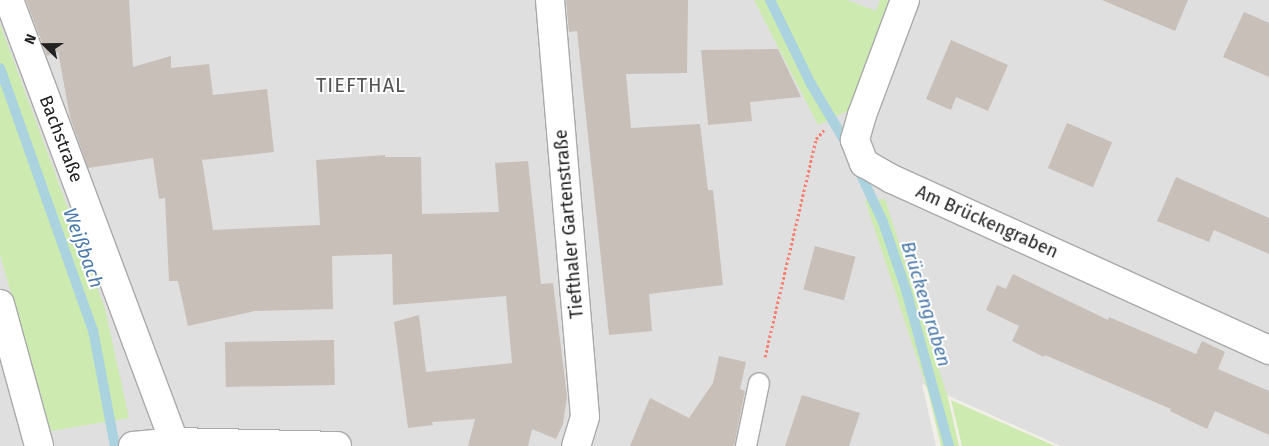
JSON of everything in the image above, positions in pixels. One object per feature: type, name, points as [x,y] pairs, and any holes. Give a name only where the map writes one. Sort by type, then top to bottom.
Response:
[{"type":"street","name":"Bachstraße","points":[[9,0],[176,444]]},
{"type":"street","name":"Tiefthaler Gartenstraße","points":[[550,0],[585,417],[576,446]]},
{"type":"street","name":"Am Brückengraben","points":[[905,0],[862,115],[855,140],[864,163],[892,179],[1269,350]]},
{"type":"street","points":[[0,304],[8,369],[39,446]]},
{"type":"street","points":[[134,446],[176,444],[337,446]]},
{"type":"lane","points":[[746,446],[759,383]]},
{"type":"path","points":[[759,383],[816,139],[824,130]]},
{"type":"shaded area","points":[[0,0],[1269,0],[1269,446],[1061,446],[922,384],[936,446],[0,446]]},
{"type":"green space","points":[[754,0],[847,0],[876,11],[880,0],[898,0],[858,106],[818,125]]},
{"type":"green space","points":[[0,24],[105,309],[129,418],[51,431],[0,255]]},
{"type":"green space","points":[[885,199],[948,398],[959,446],[941,446],[928,392],[865,200]]},
{"type":"green space","points":[[951,400],[1055,446],[962,446]]},
{"type":"building","points":[[26,0],[129,0],[133,67],[171,56],[171,68],[209,64],[213,95],[267,89],[274,152],[202,160],[213,230],[320,225],[316,160],[385,155],[385,157],[421,157],[422,214],[499,212],[495,163],[528,161],[541,284],[553,283],[567,396],[563,424],[556,439],[532,429],[528,446],[468,446],[475,419],[432,422],[433,425],[408,428],[394,322],[419,315],[426,372],[512,363],[506,296],[393,305],[392,254],[332,256],[333,309],[255,311],[188,326],[178,281],[169,281],[165,198],[159,199],[153,158],[88,168],[70,117],[58,52],[47,56]]},
{"type":"building","points":[[566,0],[688,0],[687,73],[626,74],[631,128],[700,124],[708,190],[713,190],[723,285],[649,294],[652,331],[609,335],[577,31],[569,32]]},
{"type":"building","points":[[1102,0],[1188,0],[1175,31]]},
{"type":"building","points":[[1244,12],[1269,23],[1269,77],[1223,57]]},
{"type":"building","points":[[951,40],[1008,65],[988,111],[956,97],[951,110],[926,99]]},
{"type":"building","points":[[778,49],[801,97],[750,102],[752,121],[708,125],[701,50]]},
{"type":"building","points":[[1067,123],[1112,142],[1093,187],[1048,168]]},
{"type":"building","points":[[1176,177],[1269,218],[1269,254],[1214,230],[1209,242],[1157,221]]},
{"type":"building","points":[[815,246],[856,257],[844,300],[803,289]]},
{"type":"building","points":[[1013,274],[1108,320],[1109,317],[1196,354],[1202,341],[1225,352],[1218,369],[1269,391],[1269,435],[1215,411],[1207,429],[1170,411],[1171,409],[1045,355],[1044,357],[1012,341],[1019,326],[986,310],[997,285],[1006,289]]},
{"type":"building","points":[[334,340],[335,385],[226,387],[225,342]]},
{"type":"building","points":[[719,356],[746,362],[740,389],[745,391],[734,446],[630,446],[650,398],[689,418],[713,383]]},
{"type":"building","points":[[802,395],[860,413],[849,446],[785,446]]},
{"type":"waterway","name":"Brückengraben","points":[[770,0],[811,84],[843,138]]},
{"type":"waterway","name":"Weißbach","points":[[0,68],[93,330],[115,446]]},
{"type":"waterway","name":"Brückengraben","points":[[861,175],[883,222],[906,290],[949,446]]},
{"type":"district","name":"TIEFTHAL","points":[[361,85]]}]
